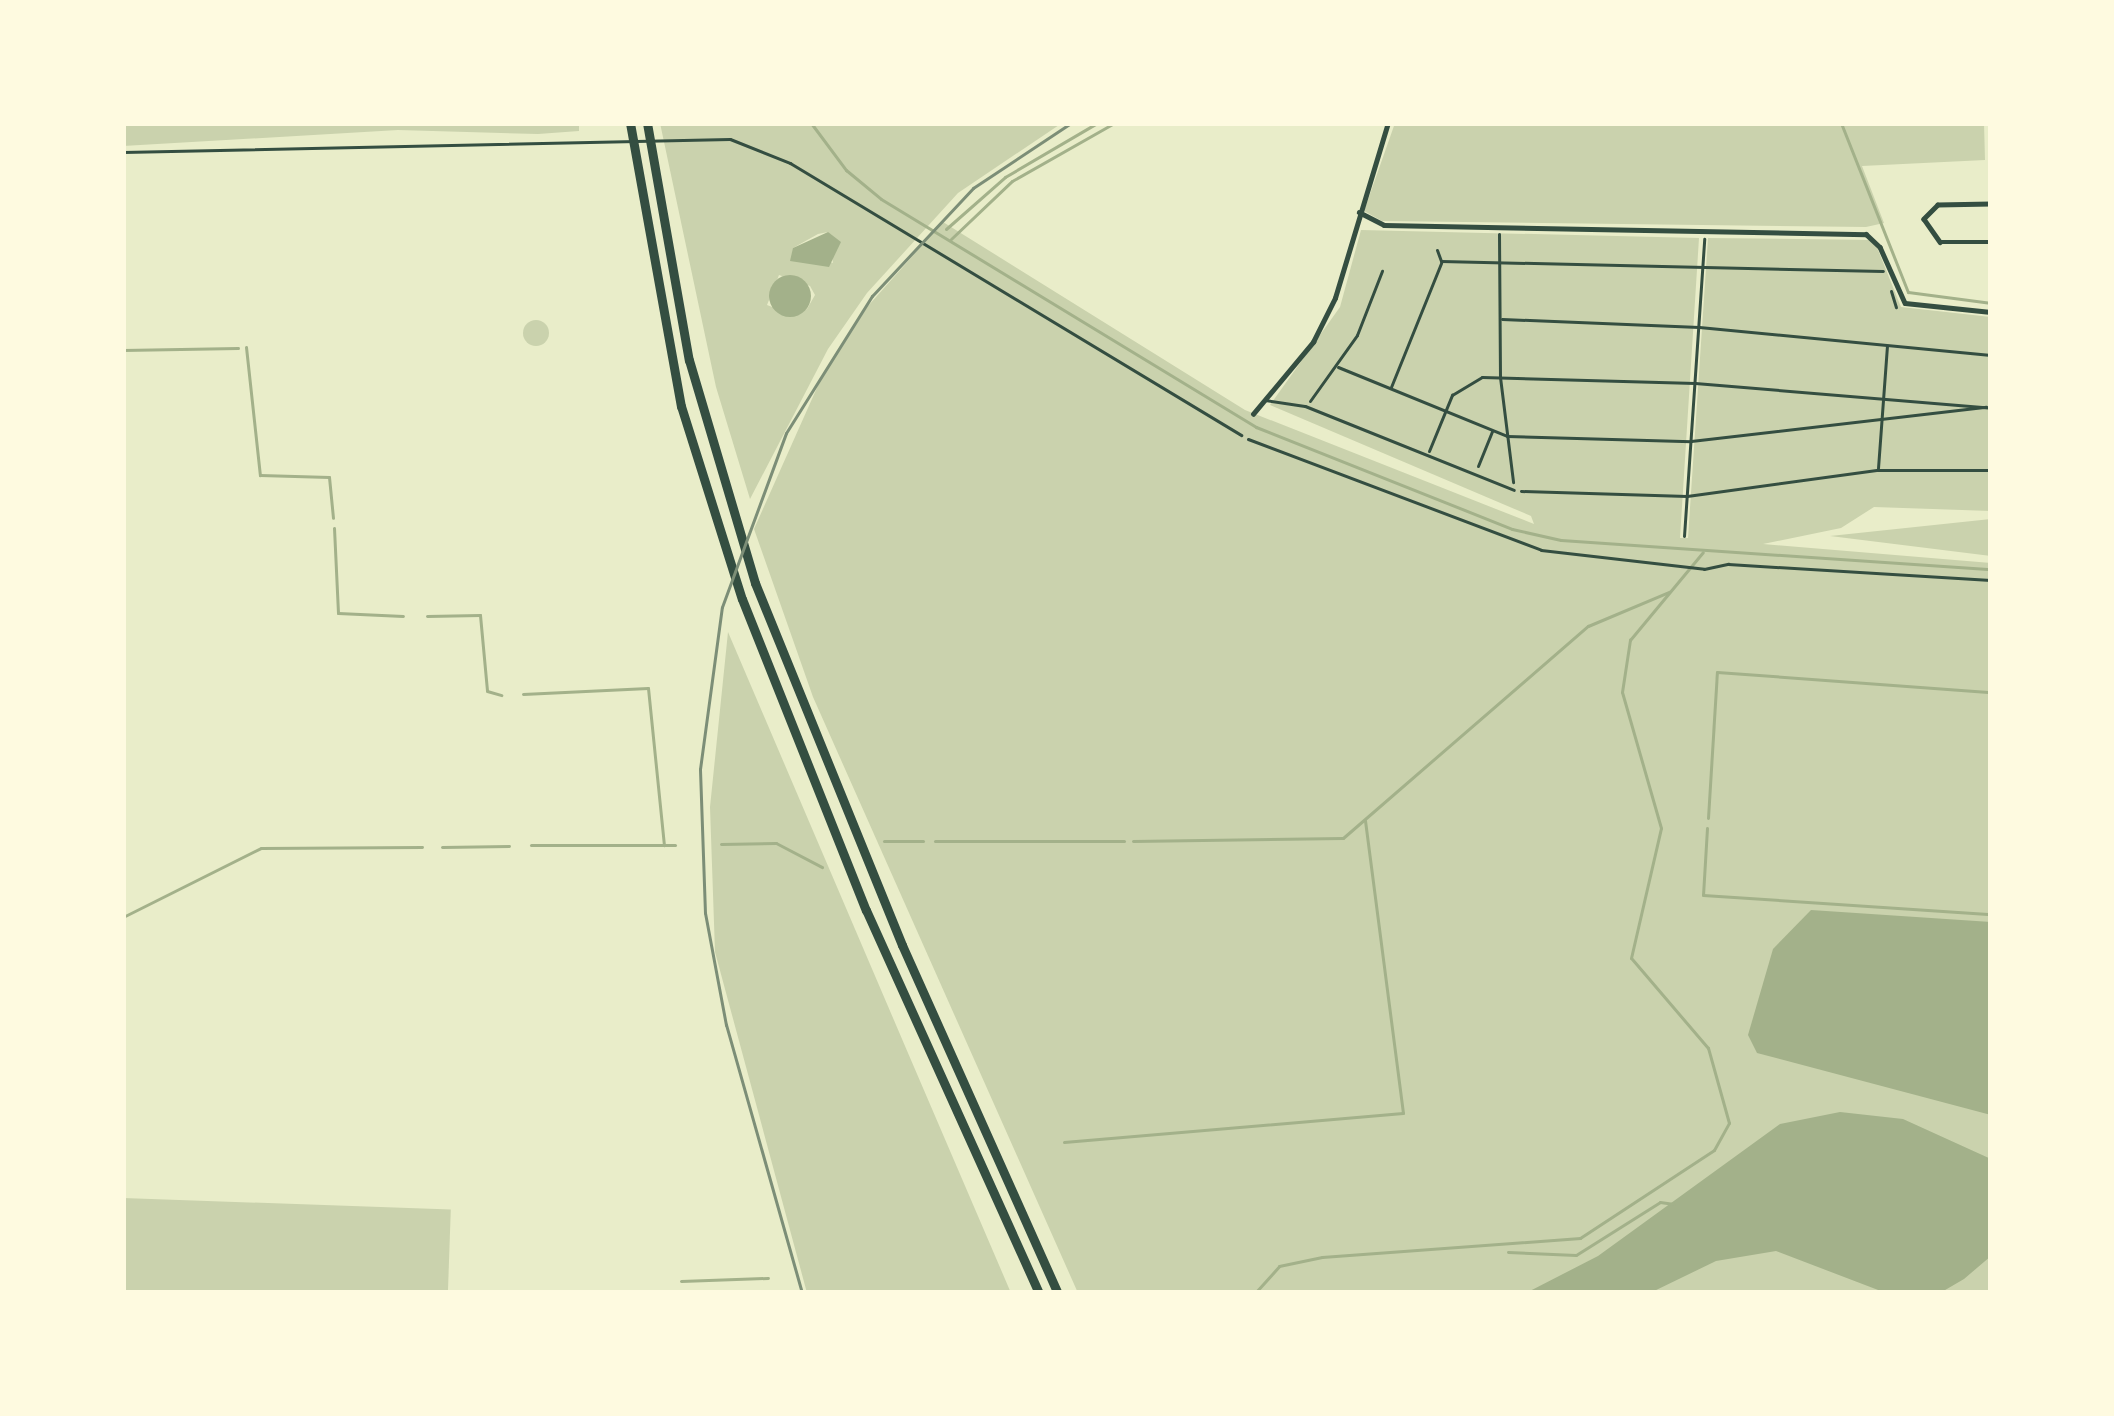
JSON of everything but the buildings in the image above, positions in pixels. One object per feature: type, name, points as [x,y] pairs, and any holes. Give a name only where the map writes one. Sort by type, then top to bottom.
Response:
[{"type":"highway","points":[[630,123],[681,406],[729,562],[866,910],[1039,1293]]},
{"type":"highway","points":[[647,123],[689,360],[755,583],[902,945],[1058,1293]]},
{"type":"street","points":[[1253,414],[1313,342],[1335,298],[1388,123]]},
{"type":"street","points":[[1991,204],[1938,205],[1924,224],[1940,242],[1991,242]]},
{"type":"street","points":[[1359,212],[1384,225],[1866,234],[1880,247],[1905,303],[1991,311]]},
{"type":"lane","points":[[123,152],[730,139],[790,163],[1241,435]]},
{"type":"lane","points":[[1265,400],[1305,406],[1473,479],[1514,490]]},
{"type":"path","points":[[1499,226],[1500,376],[1514,490],[1688,496],[1878,470],[1991,470]]},
{"type":"path","points":[[1684,536],[1705,230]]},
{"type":"path","points":[[1390,388],[1441,261],[1437,250]]},
{"type":"path","points":[[1441,261],[1884,272],[1896,307]]},
{"type":"path","points":[[1305,406],[1338,368],[1382,271]]},
{"type":"path","points":[[1498,318],[1699,327],[1991,355]]},
{"type":"path","points":[[1878,470],[1887,344]]},
{"type":"path","points":[[1338,368],[1507,436],[1691,441],[1988,408]]},
{"type":"path","points":[[1426,459],[1446,410],[1467,382],[1500,376],[1695,383],[1988,408]]},
{"type":"path","points":[[1473,479],[1493,429]]},
{"type":"path","points":[[1241,435],[1540,550],[1702,568],[1991,580]]},
{"type":"shaded area","points":[[123,123],[579,123],[579,131],[398,130],[123,146]]},
{"type":"shaded area","points":[[660,123],[1062,123],[958,193],[867,293],[828,349],[750,499],[716,387]],"holes":[[[828,232],[833,263],[793,248],[818,234]],[[779,275],[810,286],[815,295],[807,309],[793,315],[767,305]]]},
{"type":"shaded area","points":[[1395,123],[1984,123],[1985,160],[1862,166],[1884,223],[1866,227],[1382,221],[1364,211]]},
{"type":"shaded area","points":[[943,222],[1245,410],[1534,524],[1531,516],[1270,405],[1340,307],[1361,230],[1699,238],[1680,538],[1688,538],[1708,238],[1874,240],[1901,307],[1991,317],[1991,511],[1874,507],[1841,528],[1763,544],[1991,563],[1991,1293],[1078,1293],[813,697],[754,529],[824,372],[868,306]]},
{"type":"shaded area","points":[[828,232],[841,242],[829,267],[790,261],[793,248]]},
{"type":"shaded area","points":[[790,275],[805,281],[811,296],[805,311],[790,317],[775,311],[769,296],[775,281]]},
{"type":"shaded area","points":[[536,320],[549,333],[536,346],[523,333]]},
{"type":"shaded area","points":[[1991,519],[1991,556],[1830,536]]},
{"type":"shaded area","points":[[728,632],[1011,1293],[807,1293],[715,952],[710,807]]},
{"type":"shaded area","points":[[1811,910],[1991,922],[1991,1115],[1757,1053],[1748,1035],[1773,949]]},
{"type":"shaded area","points":[[1840,1112],[1903,1119],[1991,1159],[1991,1256],[1940,1293],[1886,1293],[1776,1251],[1716,1261],[1650,1293],[1526,1293],[1598,1256],[1780,1124]]},
{"type":"shaded area","points":[[123,1198],[451,1209],[448,1293],[123,1293]]},
{"type":"waterway","points":[[811,123],[846,170],[881,199],[1256,427],[1512,529],[1561,540],[1991,569]]},
{"type":"waterway","points":[[946,229],[1005,177],[1097,123]]},
{"type":"waterway","points":[[951,239],[1012,181],[1114,123]]},
{"type":"waterway","points":[[1841,123],[1908,292],[1991,303]]},
{"type":"waterway","points":[[246,347],[260,475],[329,477],[333,518]]},
{"type":"waterway","points":[[123,350],[238,348]]},
{"type":"waterway","points":[[334,528],[338,613],[403,616]]},
{"type":"waterway","points":[[1255,1293],[1279,1266],[1322,1257],[1580,1238],[1714,1150],[1729,1123],[1708,1048],[1631,958],[1661,828],[1622,692],[1630,640],[1703,552]]},
{"type":"waterway","points":[[1133,841],[1343,838],[1588,626],[1669,592]]},
{"type":"waterway","points":[[427,616],[480,615],[487,691],[501,695]]},
{"type":"waterway","points":[[1708,818],[1717,672],[1991,692]]},
{"type":"waterway","points":[[523,694],[648,688],[664,845]]},
{"type":"waterway","points":[[1064,1142],[1403,1113],[1365,820]]},
{"type":"waterway","points":[[1707,828],[1703,895],[1991,914]]},
{"type":"waterway","points":[[884,841],[923,841]]},
{"type":"waterway","points":[[935,841],[1124,841]]},
{"type":"waterway","points":[[721,844],[776,843],[822,867]]},
{"type":"waterway","points":[[531,845],[675,845]]},
{"type":"waterway","points":[[442,847],[509,846]]},
{"type":"waterway","points":[[123,917],[261,848],[422,847]]},
{"type":"waterway","points":[[1508,1252],[1576,1255],[1660,1202],[1674,1204]]},
{"type":"waterway","points":[[681,1281],[768,1278]]},
{"type":"railway","points":[[802,1293],[726,1025],[705,913],[700,769],[722,607],[786,433],[872,296],[973,188],[1071,123]]}]
